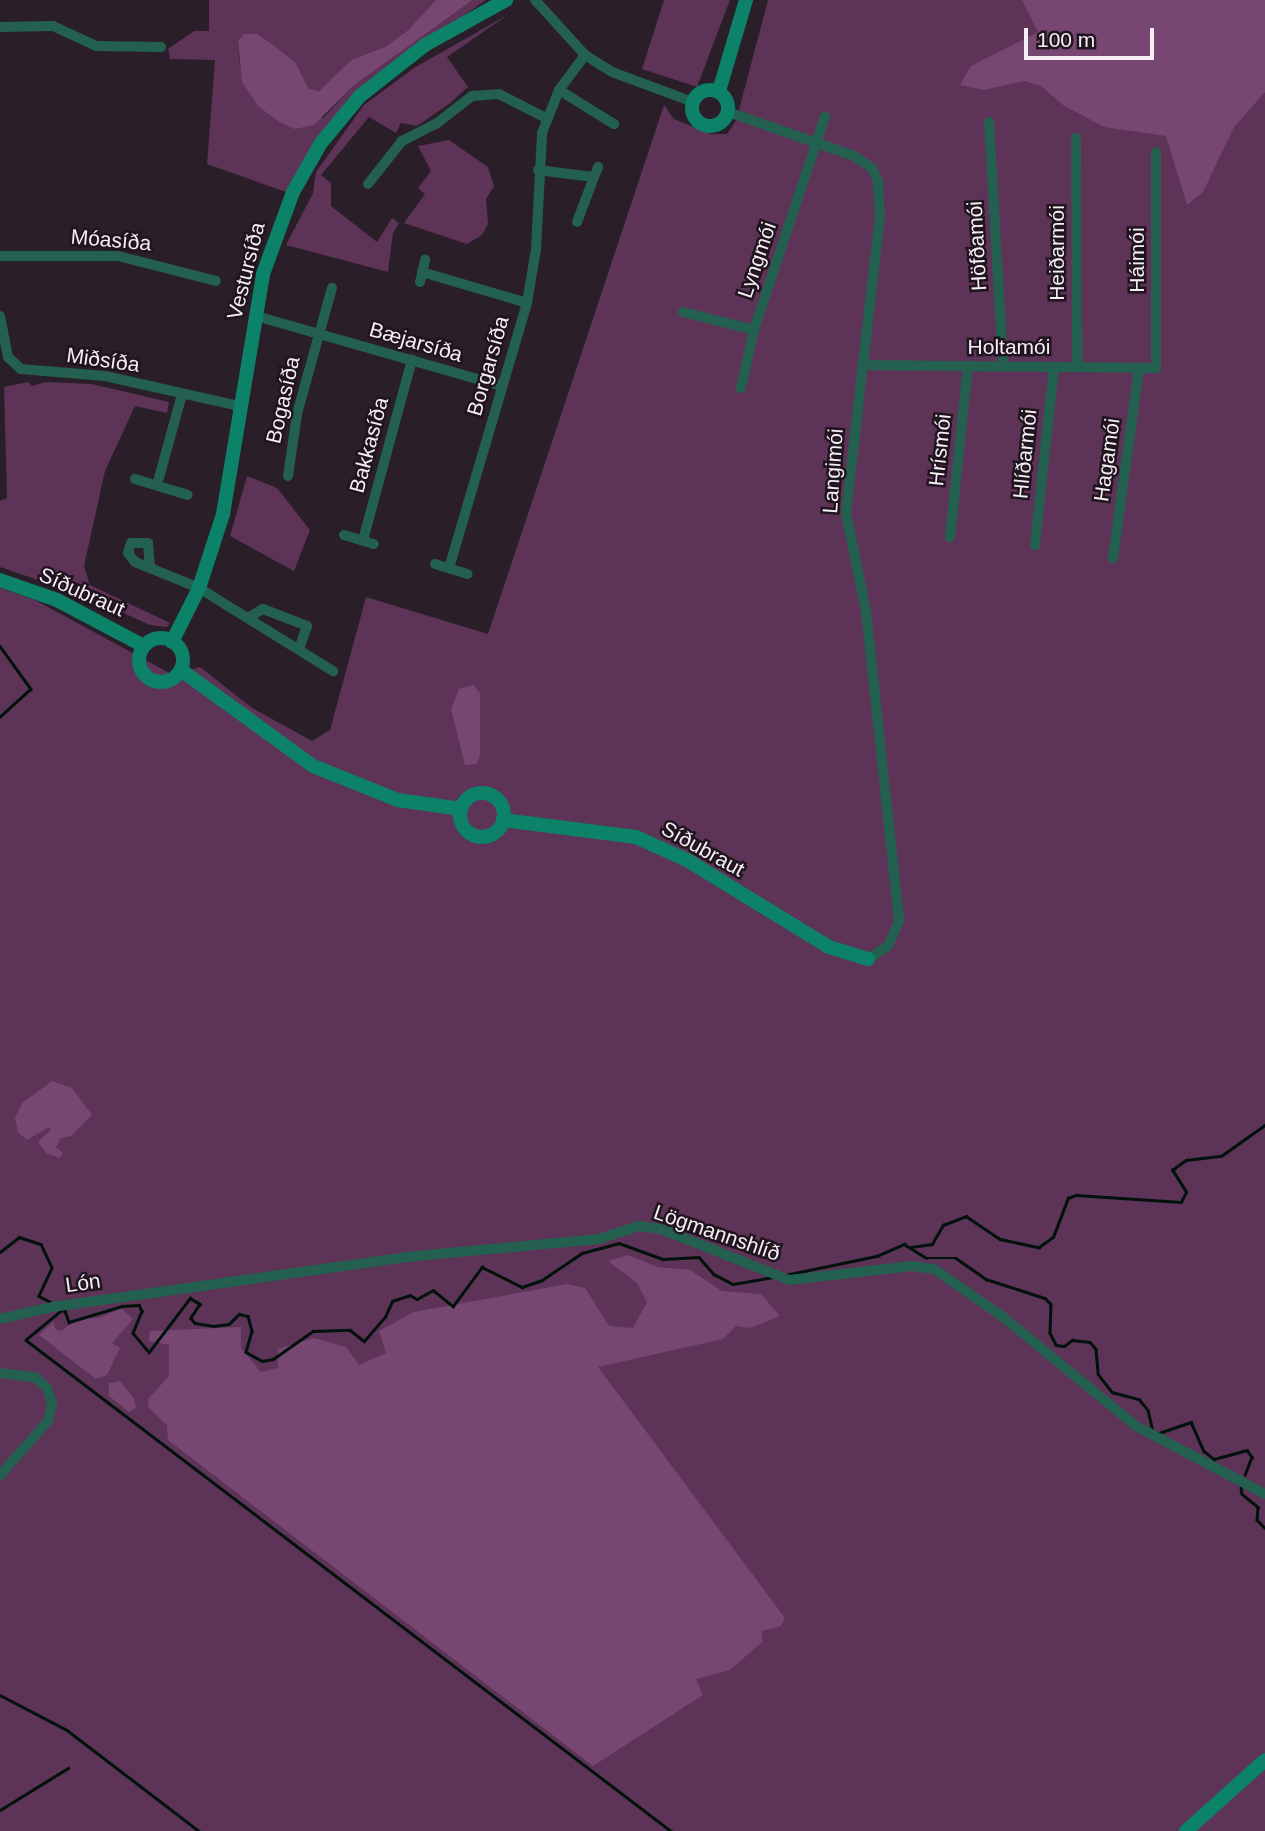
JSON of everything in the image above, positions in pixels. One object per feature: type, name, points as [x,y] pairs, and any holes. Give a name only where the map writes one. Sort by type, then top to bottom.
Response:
[{"type":"street","name":"Vestursíða","points":[[172,642],[199,588],[229,487],[239,406],[266,264],[284,212],[333,127],[360,96],[408,57],[506,0]]},
{"type":"street","points":[[535,0],[585,55],[612,72],[692,102]]},
{"type":"street","points":[[719,91],[746,0]]},
{"type":"street","points":[[0,27],[53,26],[96,46],[161,47]]},
{"type":"street","name":"Borgarsíða","points":[[449,568],[527,303],[536,249],[538,170],[546,118],[559,90],[585,55]]},
{"type":"street","points":[[559,90],[614,124]]},
{"type":"street","points":[[706,90],[719,91],[727,100],[728,112],[717,125],[705,126],[693,114],[692,102],[706,90]]},
{"type":"street","points":[[368,184],[404,139],[436,124],[472,96],[499,94],[546,118]]},
{"type":"street","name":"Langimói","points":[[728,112],[863,161],[878,181],[880,215],[846,513],[866,611],[899,921],[888,946],[867,959]]},
{"type":"street","name":"Lyngmói","points":[[741,388],[754,330],[825,117]]},
{"type":"street","name":"Höfðamói","points":[[989,122],[1003,366]]},
{"type":"street","name":"Heiðarmói","points":[[1076,138],[1077,367]]},
{"type":"street","name":"Háimói","points":[[1156,152],[1156,368]]},
{"type":"street","points":[[538,170],[596,172],[577,222]]},
{"type":"street","name":"Móasíða","points":[[0,256],[118,256],[216,281]]},
{"type":"street","points":[[425,260],[421,277],[527,303]]},
{"type":"street","points":[[320,334],[332,288]]},
{"type":"street","points":[[683,312],[754,330]]},
{"type":"street","name":"Miðsíða","points":[[0,316],[8,357],[20,369],[105,376],[239,406]]},
{"type":"street","name":"Bæjarsíða","points":[[256,316],[502,386]]},
{"type":"street","name":"Bogasíða","points":[[288,476],[297,414],[320,334]]},
{"type":"street","name":"Bakkasíða","points":[[363,540],[412,360]]},
{"type":"street","name":"Holtamói","points":[[862,365],[1156,368]]},
{"type":"street","name":"Hrísmói","points":[[950,537],[968,366]]},
{"type":"street","name":"Hlíðarmói","points":[[1035,545],[1054,367]]},
{"type":"street","name":"Hagamói","points":[[1113,558],[1139,368]]},
{"type":"street","points":[[157,485],[182,394]]},
{"type":"street","points":[[135,479],[188,495]]},
{"type":"street","points":[[344,535],[374,544]]},
{"type":"street","points":[[435,564],[467,574]]},
{"type":"street","points":[[150,567],[199,588],[333,671]]},
{"type":"street","name":"Síðubraut","points":[[0,580],[57,600],[144,646]]},
{"type":"street","points":[[249,617],[263,609],[307,626],[299,649]]},
{"type":"street","points":[[159,638],[172,642],[181,653],[181,670],[165,682],[146,677],[139,665],[144,646],[159,638]]},
{"type":"street","points":[[181,670],[313,766],[398,800],[461,809]]},
{"type":"street","points":[[483,793],[500,803],[503,820],[491,835],[476,836],[464,828],[461,809],[470,796],[483,793]]},
{"type":"street","name":"Síðubraut","points":[[503,820],[636,837],[687,860],[812,937],[867,959]]},
{"type":"street","name":"Lögmannshlíð","points":[[173,1290],[416,1256],[599,1239],[639,1226],[660,1229],[789,1280],[912,1266],[934,1269],[971,1292],[1136,1426],[1265,1494]]},
{"type":"street","name":"Lón","points":[[0,1319],[57,1307],[173,1290]]},
{"type":"street","points":[[0,1373],[35,1377],[47,1388],[52,1404],[48,1421],[0,1475]]},
{"type":"street","points":[[1186,1831],[1265,1760]]},
{"type":"shaded area","points":[[209,0],[436,0],[408,30],[385,47],[351,60],[319,91],[308,88],[296,63],[258,34],[238,41],[240,66],[323,118],[353,86],[473,0],[486,0],[362,87],[286,192],[207,164],[215,60],[170,59],[168,49],[194,31],[209,31]]},
{"type":"shaded area","points":[[436,0],[473,0],[353,86],[314,125],[295,129],[280,122],[259,107],[242,82],[238,41],[244,34],[258,34],[277,48],[296,63],[308,88],[319,91],[351,60],[385,47],[408,30]]},
{"type":"shaded area","points":[[664,0],[730,0],[697,87],[642,69]]},
{"type":"shaded area","points":[[768,0],[1265,0],[1265,1831],[0,1831],[0,588],[35,600],[173,675],[200,667],[252,708],[312,741],[330,730],[366,597],[488,634],[664,105],[674,119],[711,134],[727,134],[736,121]]},
{"type":"shaded area","points":[[1022,0],[1265,0],[1265,92],[1234,127],[1203,192],[1187,205],[1166,136],[1104,127],[1063,105],[1041,86],[1024,81],[984,90],[960,85],[971,66],[1038,32]]},
{"type":"shaded area","points":[[509,14],[447,57],[468,87],[449,104],[417,126],[401,123],[396,133],[369,117],[321,175],[331,183],[331,206],[377,242],[392,218],[399,223],[393,233],[388,272],[286,245],[313,193],[316,172],[364,105],[414,68]]},
{"type":"shaded area","points":[[449,140],[488,167],[494,186],[486,199],[488,224],[482,235],[467,244],[404,223],[425,194],[418,188],[431,171],[418,146]]},
{"type":"shaded area","points":[[28,382],[32,386],[45,382],[92,384],[169,402],[167,413],[135,406],[105,471],[84,566],[90,585],[170,623],[167,627],[150,625],[88,597],[0,567],[0,501],[7,498],[4,387]]},
{"type":"shaded area","points":[[247,476],[277,488],[310,530],[294,571],[230,536]]},
{"type":"shaded area","points":[[473,685],[480,693],[480,755],[477,764],[465,765],[451,709],[459,689]]},
{"type":"shaded area","points":[[52,1081],[72,1088],[92,1115],[71,1136],[61,1138],[56,1147],[63,1153],[59,1158],[46,1153],[38,1142],[51,1130],[49,1127],[27,1140],[18,1132],[15,1118],[22,1103]]},
{"type":"shaded area","points":[[628,1255],[658,1267],[690,1270],[722,1291],[761,1294],[780,1316],[750,1328],[736,1326],[723,1339],[598,1367],[785,1618],[781,1626],[762,1631],[762,1642],[730,1670],[696,1679],[703,1695],[593,1766],[168,1440],[167,1425],[149,1408],[148,1399],[169,1376],[169,1345],[149,1341],[150,1331],[241,1327],[241,1348],[261,1372],[278,1368],[278,1349],[314,1338],[346,1347],[359,1365],[386,1353],[379,1331],[414,1312],[567,1284],[585,1288],[609,1326],[633,1328],[647,1302],[637,1283],[608,1261]]},
{"type":"shaded area","points":[[121,1308],[133,1319],[112,1343],[120,1348],[107,1375],[96,1379],[39,1335],[54,1321],[55,1329],[62,1331],[76,1319],[99,1318]]},
{"type":"shaded area","points":[[120,1381],[134,1398],[136,1408],[129,1412],[109,1396],[109,1383]]},
{"type":"waterway","points":[[0,646],[31,689],[0,717]]},
{"type":"waterway","points":[[911,1247],[932,1244],[943,1225],[966,1216],[1000,1239],[1039,1247],[1053,1237],[1068,1198],[1076,1195],[1181,1202],[1186,1192],[1172,1170],[1186,1160],[1221,1156],[1265,1125]]},
{"type":"waterway","points":[[0,1252],[19,1237],[41,1244],[52,1268],[39,1296],[53,1303]]},
{"type":"waterway","points":[[60,1310],[65,1311],[69,1322],[122,1306],[139,1305],[142,1311],[133,1333],[149,1352],[190,1298],[200,1304],[191,1318],[195,1323],[213,1326],[229,1324],[239,1314],[248,1316],[252,1331],[246,1352],[262,1361],[273,1359],[313,1331],[350,1330],[364,1341],[385,1317],[392,1301],[410,1295],[417,1299],[433,1290],[453,1306],[482,1267],[522,1287],[542,1280],[582,1253],[619,1243],[663,1259],[699,1257],[714,1274],[733,1284],[774,1277]]},
{"type":"waterway","points":[[785,1275],[877,1256],[904,1244],[926,1258],[956,1258],[986,1279],[1045,1298],[1051,1304],[1050,1333],[1056,1345],[1064,1346],[1072,1340],[1090,1342],[1096,1349],[1098,1374],[1112,1392],[1139,1399],[1148,1410],[1153,1431]]},
{"type":"waterway","points":[[61,1311],[26,1340],[671,1831]]},
{"type":"waterway","points":[[1159,1433],[1191,1422],[1204,1451],[1214,1459],[1247,1450],[1252,1457],[1245,1475]]},
{"type":"waterway","points":[[1241,1487],[1242,1494],[1258,1507],[1257,1520],[1265,1528]]},
{"type":"waterway","points":[[0,1695],[67,1730],[199,1831]]},
{"type":"waterway","points":[[0,1810],[68,1768]]}]
